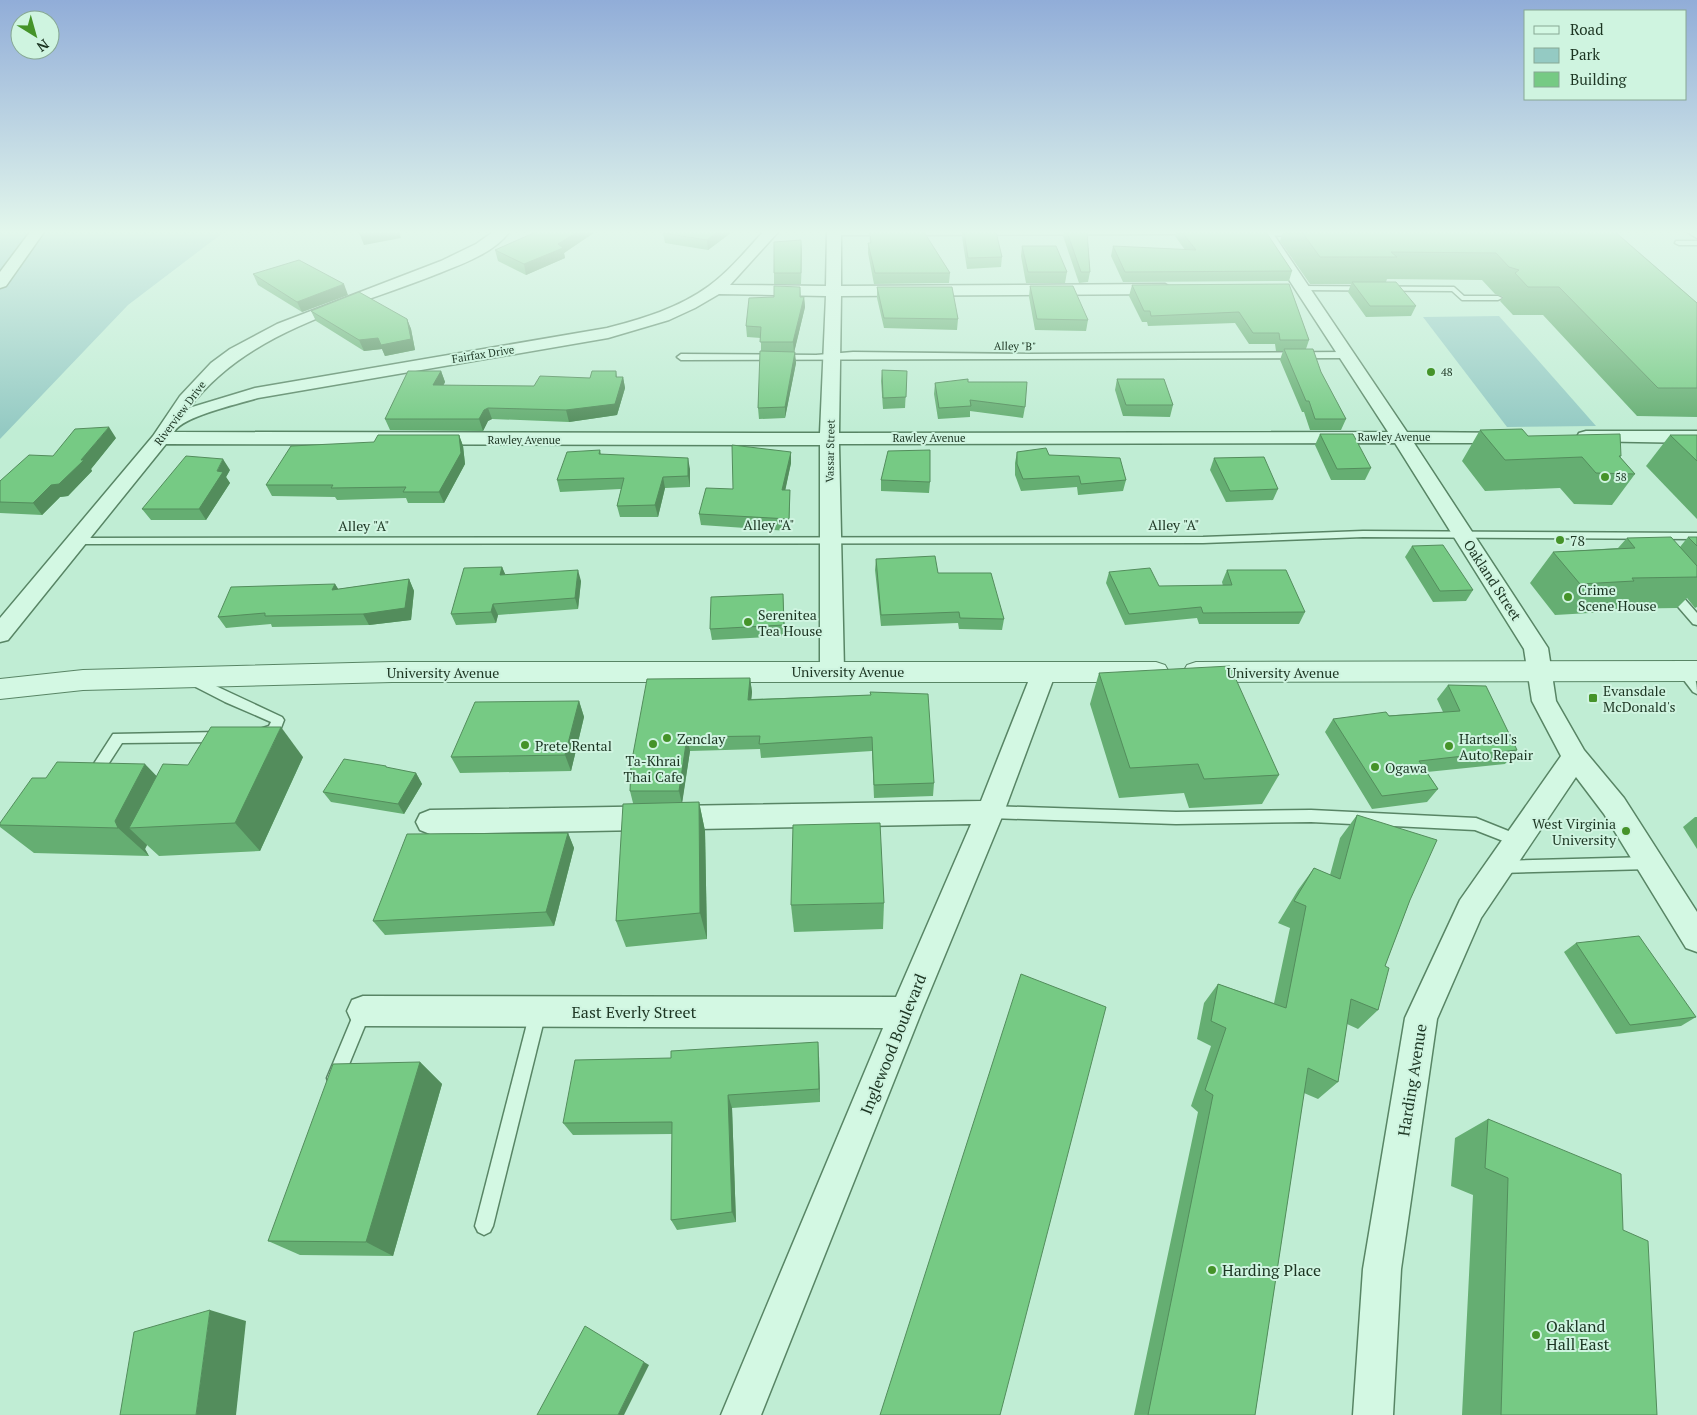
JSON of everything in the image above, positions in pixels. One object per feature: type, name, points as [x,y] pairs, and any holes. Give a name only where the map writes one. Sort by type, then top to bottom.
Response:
[{"type":"street","name":"Riverview Drive","points":[[0,634],[165,431],[194,390],[218,366],[243,349],[275,332],[362,298]]},
{"type":"street","name":"Fairfax Drive","points":[[165,431],[206,408],[265,391],[599,334],[646,323],[683,309],[701,298]]},
{"type":"street","name":"Vassar Street","points":[[832,670],[830,439],[834,298]]},
{"type":"street","name":"Oakland Street","points":[[1303,298],[1348,355],[1536,648],[1544,701],[1575,757],[1614,806],[1697,938]]},
{"type":"street","name":"Rawley Avenue","points":[[165,431],[382,440],[1527,437]]},
{"type":"street","points":[[1566,437],[1697,437]]},
{"type":"street","name":"University Avenue","points":[[0,689],[83,680],[392,672],[832,670],[1539,672],[1692,677]]},
{"type":"street","name":"Inglewood Boulevard","points":[[741,1415],[905,1013],[990,812],[1044,672]]},
{"type":"street","name":"Harding Avenue","points":[[1373,1415],[1382,1269],[1422,1018],[1470,909],[1575,757]]},
{"type":"street","points":[[430,822],[990,812]]},
{"type":"street","name":"East Everly Street","points":[[363,1011],[905,1013]]},
{"type":"lane","name":"Alley \"B\"","points":[[681,357],[1348,355]]},
{"type":"lane","name":"Alley \"A\"","points":[[76,541],[831,538],[1203,540],[1362,534],[1697,536]]},
{"type":"lane","points":[[1626,536],[1638,550]]},
{"type":"lane","points":[[1661,578],[1697,621]]},
{"type":"lane","points":[[83,781],[92,777],[118,738],[254,737],[274,729],[278,720],[230,700],[185,676]]},
{"type":"lane","points":[[201,754],[209,737]]},
{"type":"lane","points":[[990,812],[1176,818],[1311,816],[1476,824],[1516,840]]},
{"type":"lane","points":[[1498,867],[1650,864]]},
{"type":"lane","points":[[329,1094],[363,1011]]},
{"type":"lane","points":[[484,1226],[538,1012]]},
{"type":"green space","points":[[0,298],[137,298],[128,305],[0,439]]},
{"type":"green space","points":[[1499,316],[1596,426],[1507,427],[1423,317]]},
{"type":"building","points":[[291,298],[307,298],[297,302]]},
{"type":"building","points":[[344,298],[370,298],[407,319],[411,339],[381,345],[378,338],[359,340],[311,311]]},
{"type":"building","points":[[749,298],[804,298],[793,342],[760,342],[761,327],[746,326]]},
{"type":"building","points":[[879,298],[954,298],[958,319],[884,318]]},
{"type":"building","points":[[1033,298],[1078,298],[1088,320],[1037,319]]},
{"type":"building","points":[[1138,298],[1294,298],[1309,340],[1280,340],[1279,333],[1253,333],[1239,312],[1151,316],[1150,311],[1144,311]]},
{"type":"building","points":[[1364,298],[1409,298],[1416,306],[1370,306]]},
{"type":"building","points":[[1570,298],[1691,298],[1697,303],[1697,388],[1658,388]]},
{"type":"building","points":[[1284,349],[1313,349],[1321,372],[1346,419],[1315,419],[1309,401],[1306,401]]},
{"type":"building","points":[[760,351],[795,352],[785,407],[758,408]]},
{"type":"building","points":[[882,370],[907,371],[906,397],[883,398]]},
{"type":"building","points":[[408,371],[441,371],[433,385],[534,386],[540,376],[590,378],[592,371],[616,371],[616,377],[623,377],[615,404],[566,410],[488,408],[484,410],[479,419],[385,419]]},
{"type":"building","points":[[968,379],[968,382],[1027,382],[1025,407],[970,400],[971,406],[939,408],[935,383]]},
{"type":"building","points":[[1117,379],[1164,379],[1173,405],[1126,405]]},
{"type":"building","points":[[109,427],[81,460],[84,460],[59,484],[51,485],[33,503],[0,502],[0,481],[29,455],[53,456],[75,429]]},
{"type":"building","points":[[1522,429],[1528,436],[1620,434],[1621,456],[1619,456],[1635,474],[1596,473],[1582,457],[1505,460],[1480,430]]},
{"type":"building","points":[[1320,434],[1353,434],[1371,468],[1337,469]]},
{"type":"building","points":[[378,435],[459,435],[461,453],[439,492],[403,492],[406,487],[331,488],[333,485],[266,485],[291,446],[374,442]]},
{"type":"building","points":[[1670,435],[1697,435],[1697,461]]},
{"type":"building","points":[[732,445],[791,452],[782,490],[790,490],[789,519],[699,514],[706,488],[733,489]]},
{"type":"building","points":[[1046,448],[1049,455],[1120,458],[1126,480],[1081,484],[1079,476],[1023,479],[1017,464],[1017,452]]},
{"type":"building","points":[[600,450],[599,454],[688,458],[688,476],[663,477],[655,505],[617,506],[624,478],[557,480],[567,452]]},
{"type":"building","points":[[930,450],[930,482],[881,480],[888,451]]},
{"type":"building","points":[[186,456],[223,459],[217,471],[223,472],[199,509],[142,509]]},
{"type":"building","points":[[1264,457],[1278,489],[1230,491],[1214,458]]},
{"type":"building","points":[[1671,537],[1697,566],[1697,577],[1632,578],[1634,581],[1580,584],[1553,552],[1635,548],[1627,538]]},
{"type":"building","points":[[1688,537],[1697,537],[1697,546]]},
{"type":"building","points":[[1443,545],[1473,590],[1440,591],[1412,546]]},
{"type":"building","points":[[935,556],[938,573],[991,573],[1004,619],[960,618],[959,612],[881,615],[876,559]]},
{"type":"building","points":[[502,567],[500,575],[578,570],[575,598],[493,604],[491,612],[451,614],[464,568]]},
{"type":"building","points":[[1150,568],[1159,586],[1232,585],[1227,570],[1286,570],[1305,612],[1203,613],[1201,607],[1129,614],[1109,572]]},
{"type":"building","points":[[409,579],[405,608],[363,614],[265,616],[265,613],[218,617],[231,587],[335,584],[332,590]]},
{"type":"building","name":"Serenitea Tea House","points":[[783,594],[784,625],[710,629],[711,597]]},
{"type":"building","points":[[1230,666],[1279,775],[1204,779],[1198,764],[1130,768],[1099,673]]},
{"type":"building","points":[[750,678],[748,700],[871,695],[870,692],[928,694],[934,783],[874,785],[872,737],[759,744],[760,736],[687,737],[679,791],[630,791],[631,765],[647,679]]},
{"type":"building","points":[[1448,685],[1486,686],[1517,750],[1419,761],[1438,789],[1382,796],[1333,719],[1386,712],[1389,716],[1460,711]]},
{"type":"building","name":"Prete Rental","points":[[579,701],[565,755],[451,757],[475,702]]},
{"type":"building","points":[[211,727],[281,727],[235,823],[129,828],[163,764],[188,765]]},
{"type":"building","points":[[344,759],[416,773],[398,804],[323,792]]},
{"type":"building","points":[[57,762],[145,764],[115,821],[118,828],[0,825],[32,778],[46,778]]},
{"type":"building","points":[[699,802],[700,913],[616,921],[623,804]]},
{"type":"building","points":[[1357,815],[1437,840],[1410,900],[1385,966],[1389,968],[1378,1010],[1351,999],[1338,1082],[1308,1068],[1255,1415],[1148,1415],[1213,1095],[1205,1090],[1226,1028],[1211,1021],[1218,984],[1286,1008],[1306,906],[1294,901],[1314,868],[1340,879]]},
{"type":"building","points":[[880,823],[884,903],[791,905],[793,825]]},
{"type":"building","points":[[568,833],[546,912],[373,921],[407,834]]},
{"type":"building","points":[[1639,936],[1696,1017],[1630,1025],[1576,943]]},
{"type":"building","points":[[1021,974],[1106,1007],[1000,1415],[880,1415]]},
{"type":"building","points":[[818,1042],[819,1089],[728,1095],[732,1212],[671,1220],[672,1122],[563,1123],[575,1060],[671,1058],[671,1051]]},
{"type":"building","points":[[420,1062],[366,1242],[268,1241],[333,1064]]},
{"type":"building","name":"Oakland Hall East","points":[[1488,1119],[1621,1174],[1623,1230],[1648,1241],[1657,1415],[1501,1415],[1508,1178],[1485,1168]]},
{"type":"building","points":[[210,1310],[196,1415],[120,1415],[134,1332]]},
{"type":"building","points":[[585,1326],[644,1362],[618,1415],[537,1415]]},
{"type":"place","name":"48","points":[[1431,372]]},
{"type":"place","name":"58","points":[[1605,477]]},
{"type":"place","name":"78","points":[[1560,540]]},
{"type":"place","name":"Crime Scene House","points":[[1568,597]]},
{"type":"place","name":"Serenitea Tea House","points":[[748,622]]},
{"type":"place","name":"Evansdale McDonald's","points":[[1593,698]]},
{"type":"place","name":"Zenclay","points":[[667,738]]},
{"type":"place","name":"Ta-Khrai Thai Cafe","points":[[653,744]]},
{"type":"place","name":"Prete Rental","points":[[525,745]]},
{"type":"place","name":"Hartsell's Auto Repair","points":[[1449,746]]},
{"type":"place","name":"Ogawa","points":[[1375,767]]},
{"type":"place","name":"West Virginia University","points":[[1626,831]]},
{"type":"place","name":"Harding Place","points":[[1212,1270]]},
{"type":"place","name":"Oakland Hall East","points":[[1536,1335]]}]
